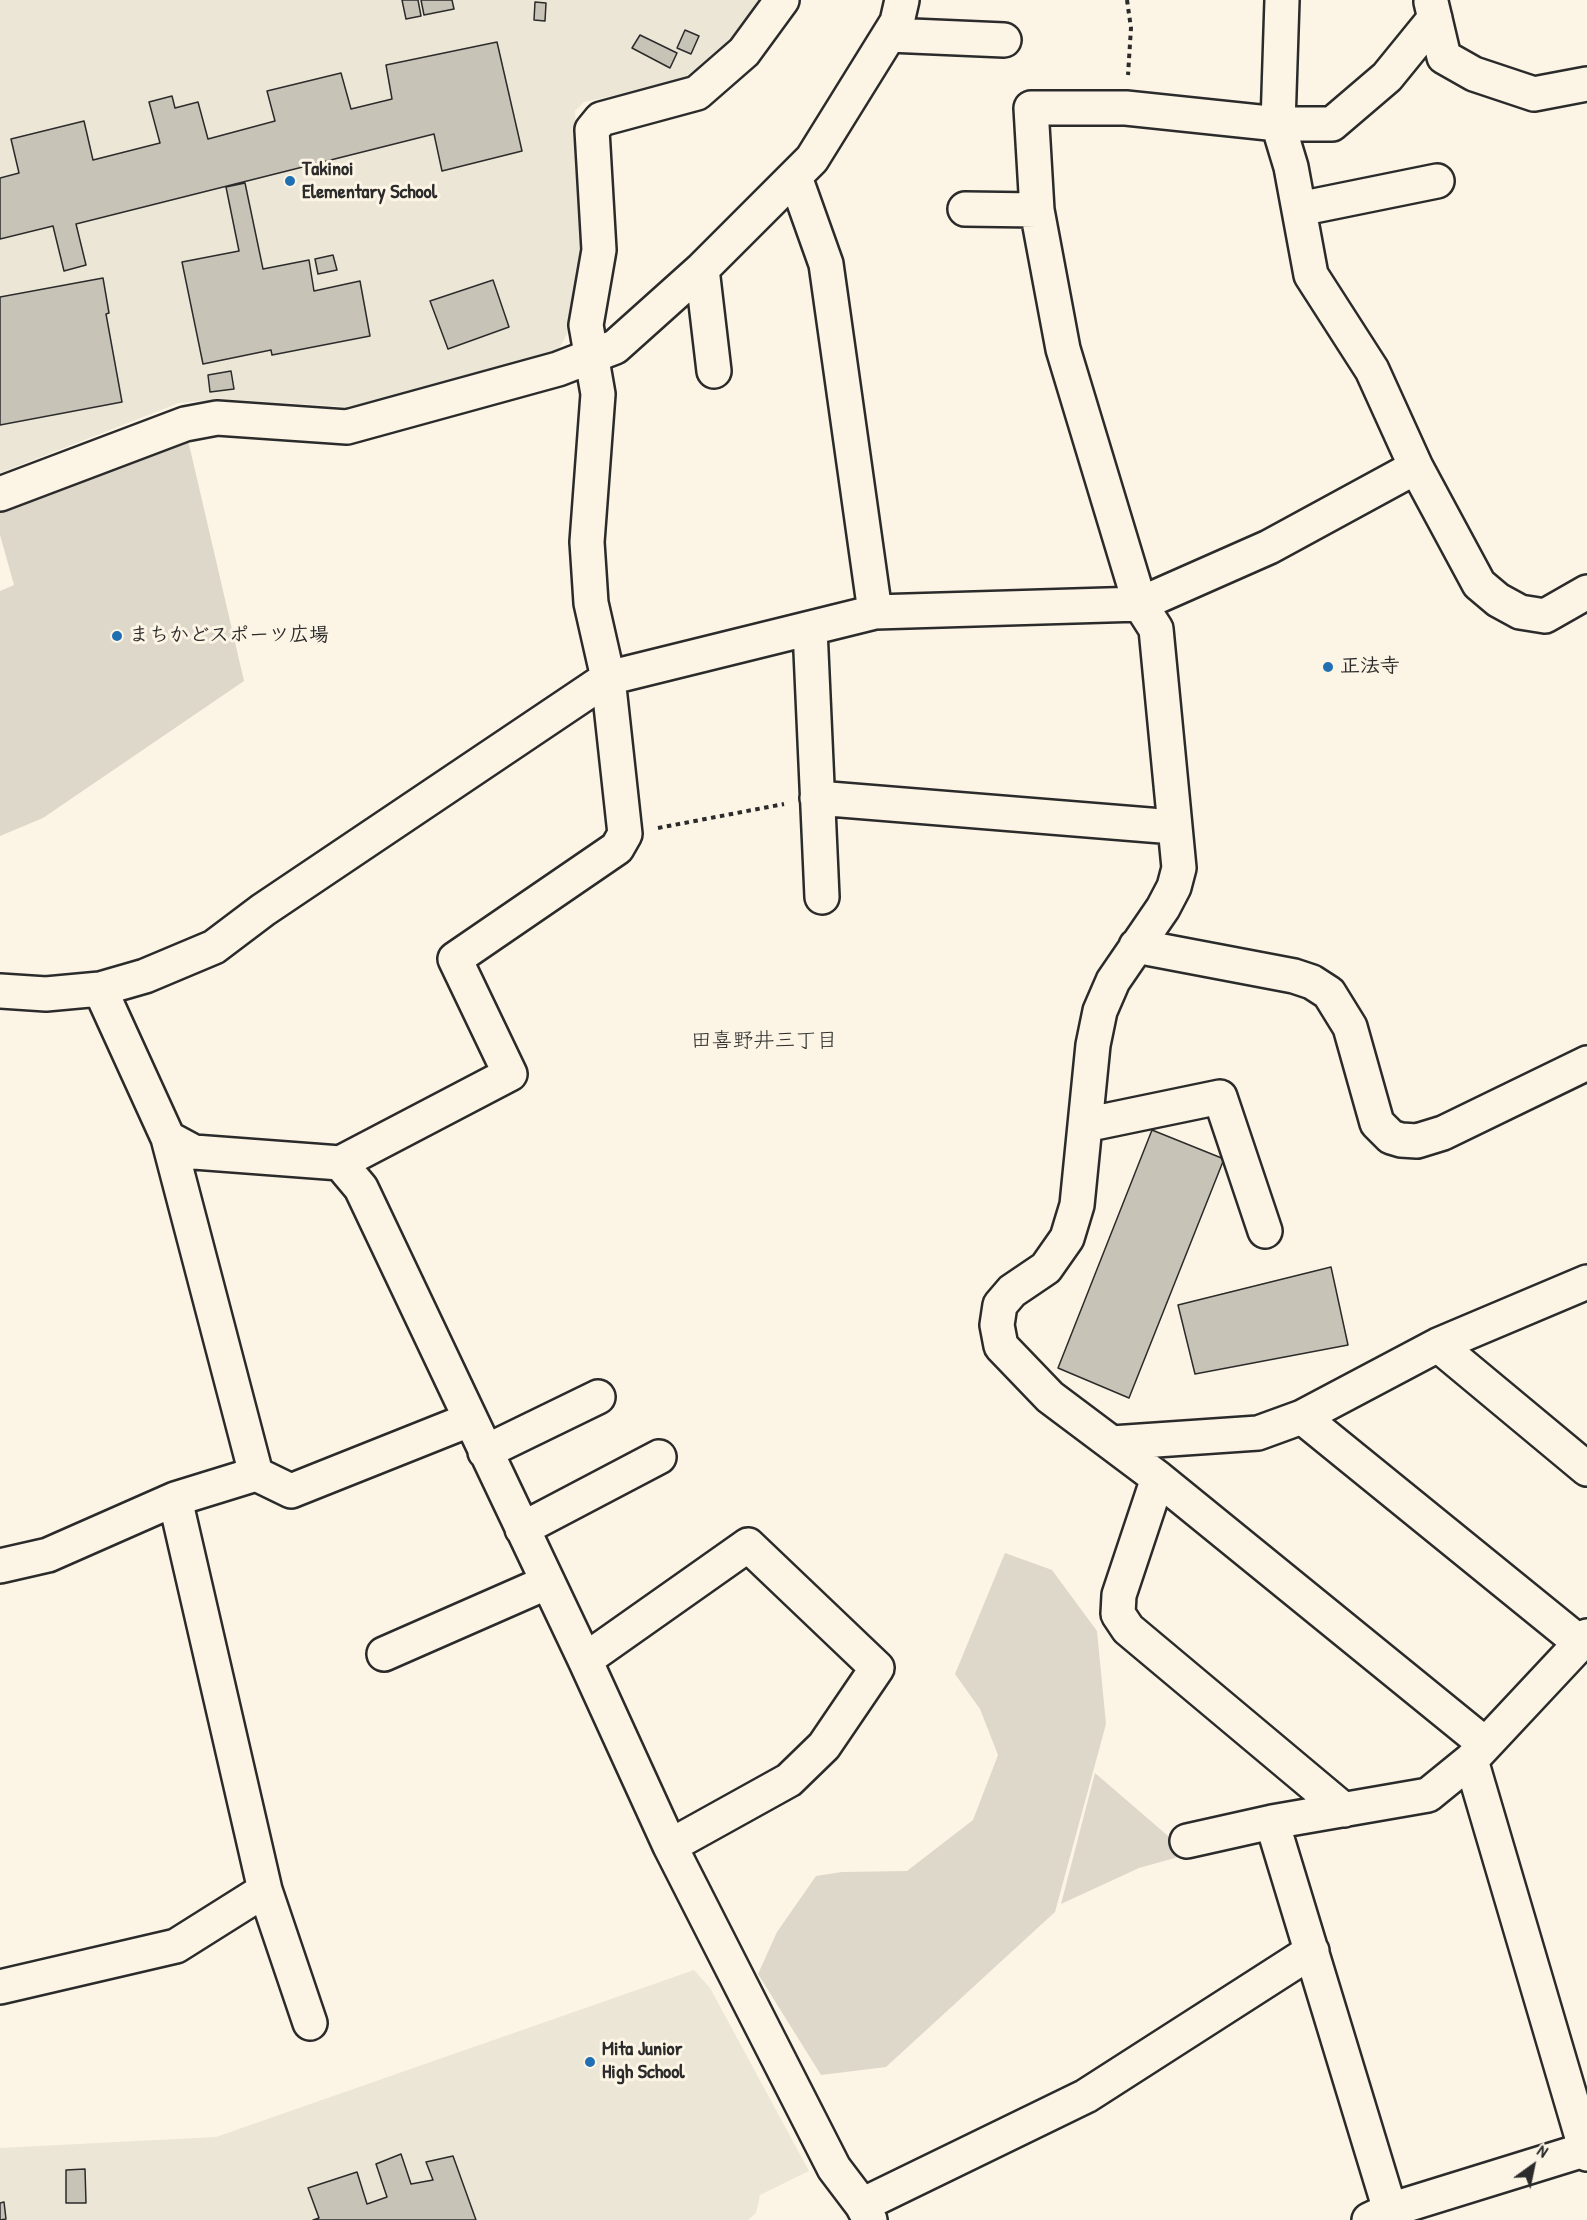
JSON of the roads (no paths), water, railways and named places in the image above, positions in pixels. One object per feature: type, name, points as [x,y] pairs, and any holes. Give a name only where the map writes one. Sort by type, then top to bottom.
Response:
[{"type":"street","points":[[168,1138],[194,1152],[340,1164],[510,1074],[455,959],[617,848],[625,834],[608,678],[591,603],[587,542],[598,394],[586,325],[599,250],[592,130],[601,119],[697,93],[744,52],[782,0]]},
{"type":"street","points":[[0,494],[185,424],[217,418],[347,427],[558,369],[615,347],[702,269],[812,159],[897,22],[902,0]]},
{"type":"street","points":[[1282,0],[1278,124],[1291,167],[1311,275],[1372,370],[1416,467],[1479,584],[1498,600],[1520,612],[1545,615],[1587,592]]},
{"type":"street","points":[[1272,1822],[1312,1951],[1379,2215],[1586,2151],[1478,1752],[1158,1478],[1050,1397],[1001,1346],[998,1325],[1000,1305],[1012,1291],[1046,1268],[1067,1238],[1077,1205],[1093,1045],[1100,1011],[1113,981],[1174,887],[1179,867],[1156,629],[1140,604],[1063,349],[1037,210],[1031,108],[1126,108],[1278,124],[1332,124],[1387,77],[1433,9]]},
{"type":"street","points":[[1433,9],[1444,57],[1474,74],[1534,94],[1587,84]]},
{"type":"street","points":[[889,35],[1004,40]]},
{"type":"street","points":[[795,177],[825,264],[875,612]]},
{"type":"street","points":[[1299,209],[1437,181]]},
{"type":"street","points":[[965,209],[1037,210]]},
{"type":"street","points":[[702,269],[714,371]]},
{"type":"street","points":[[0,991],[46,994],[100,989],[145,976],[214,947],[263,910],[608,678],[875,612],[1140,604],[1269,546],[1416,467]]},
{"type":"street","points":[[810,629],[822,897]]},
{"type":"street","points":[[817,798],[1174,827]]},
{"type":"street","points":[[1136,946],[1294,976],[1329,993],[1350,1027],[1377,1123],[1392,1137],[1401,1140],[1418,1141],[1443,1133],[1587,1063]]},
{"type":"street","points":[[100,989],[168,1138],[256,1474]]},
{"type":"street","points":[[1085,1125],[1220,1097],[1265,1231]]},
{"type":"street","points":[[340,1164],[361,1188],[469,1420],[585,1660],[670,1846],[834,2168],[866,2212],[1086,2096],[1312,1951]]},
{"type":"street","points":[[1112,1443],[1258,1433],[1302,1417],[1438,1345],[1586,1284]]},
{"type":"street","points":[[1438,1345],[1587,1469]]},
{"type":"street","points":[[485,1452],[598,1397]]},
{"type":"street","points":[[1187,1841],[1272,1822],[1428,1795],[1478,1752],[1583,1639],[1302,1417]]},
{"type":"street","points":[[0,1566],[48,1555],[176,1499],[256,1474],[291,1491],[469,1420]]},
{"type":"street","points":[[522,1529],[659,1457]]},
{"type":"street","points":[[1158,1478],[1119,1595],[1118,1614],[1128,1629],[1344,1810]]},
{"type":"street","points":[[176,1499],[265,1890],[310,2024]]},
{"type":"street","points":[[585,1660],[748,1545],[877,1668],[824,1746],[789,1780],[670,1846]]},
{"type":"street","points":[[384,1654],[548,1582]]},
{"type":"street","points":[[0,1987],[176,1946],[265,1890]]},
{"type":"place","name":"Takinoi Elementary School","points":[[290,181]]},
{"type":"place","name":"まちかどスポーツ広場","points":[[117,636]]},
{"type":"place","name":"正法寺","points":[[1328,667]]},
{"type":"place","name":"Mita Junior High School","points":[[590,2062]]},
{"type":"district","name":"田喜野井三丁目","points":[[764,1041]]}]
